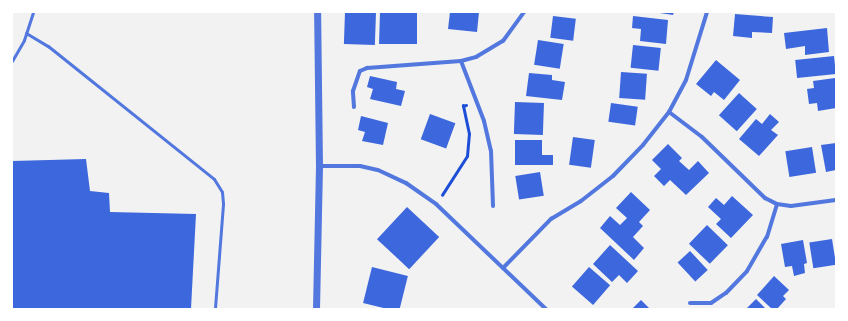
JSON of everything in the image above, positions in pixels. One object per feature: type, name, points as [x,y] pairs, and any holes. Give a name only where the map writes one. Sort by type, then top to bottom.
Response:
[{"type":"street","points":[[316,309],[319,166],[317,12]]},
{"type":"street","points":[[354,106],[355,78],[360,71],[367,68],[461,61],[490,50],[503,41],[524,12]]},
{"type":"street","points":[[503,268],[551,219],[581,201],[613,176],[643,145],[669,112],[686,80],[707,12]]},
{"type":"street","points":[[461,61],[484,122],[491,151],[493,206]]},
{"type":"street","points":[[669,112],[702,137],[765,198],[777,204],[791,206],[836,200]]},
{"type":"street","points":[[319,166],[345,164],[378,170],[406,182],[436,204],[546,309]]},
{"type":"street","points":[[690,303],[711,303],[726,293],[747,271],[767,236],[777,204]]},
{"type":"lane","points":[[12,61],[26,33],[33,12]]},
{"type":"lane","points":[[26,33],[48,46],[214,179],[222,192],[223,204],[215,309]]},
{"type":"path","points":[[436,204],[467,156],[470,134],[463,106],[476,103]]},
{"type":"building","points":[[345,12],[376,13],[375,45],[344,44]]},
{"type":"building","points":[[417,12],[417,44],[379,44],[380,13]]},
{"type":"building","points":[[450,12],[479,12],[477,32],[448,29]]},
{"type":"building","points":[[653,12],[674,12],[673,15]]},
{"type":"building","points":[[735,14],[773,17],[772,33],[752,32],[752,38],[733,36]]},
{"type":"building","points":[[553,16],[576,19],[573,41],[550,38]]},
{"type":"building","points":[[633,16],[668,20],[666,44],[640,41],[641,29],[632,28]]},
{"type":"building","points":[[827,28],[829,52],[805,55],[805,46],[786,49],[784,33]]},
{"type":"building","points":[[538,40],[564,44],[560,69],[534,65]]},
{"type":"building","points":[[633,45],[661,48],[658,71],[631,68]]},
{"type":"building","points":[[834,56],[836,74],[797,78],[795,60]]},
{"type":"building","points":[[716,60],[740,80],[724,100],[714,92],[711,96],[696,84]]},
{"type":"building","points":[[621,72],[647,74],[645,100],[619,98]]},
{"type":"building","points":[[529,73],[552,75],[552,80],[565,82],[562,100],[526,96]]},
{"type":"building","points":[[370,76],[397,82],[396,89],[405,91],[401,106],[370,99],[373,89],[367,87]]},
{"type":"building","points":[[835,78],[836,108],[818,111],[817,103],[809,104],[807,89],[814,88],[813,81]]},
{"type":"building","points":[[739,93],[757,109],[737,131],[719,115]]},
{"type":"building","points":[[515,102],[544,103],[543,135],[514,134]]},
{"type":"building","points":[[611,103],[638,107],[635,126],[608,122]]},
{"type":"building","points":[[430,114],[455,123],[446,149],[421,139]]},
{"type":"building","points":[[770,114],[779,122],[771,130],[778,135],[759,156],[739,139],[756,119],[762,124]]},
{"type":"building","points":[[361,116],[388,123],[383,145],[362,141],[365,132],[358,130]]},
{"type":"building","points":[[573,137],[595,140],[591,168],[569,165]]},
{"type":"building","points":[[515,140],[542,140],[542,155],[553,155],[553,165],[515,165]]},
{"type":"building","points":[[836,143],[836,170],[826,172],[821,145]]},
{"type":"building","points":[[668,144],[682,158],[679,161],[689,170],[698,161],[709,173],[686,195],[670,180],[664,186],[654,176],[661,169],[652,160]]},
{"type":"building","points":[[812,147],[816,173],[789,177],[785,151]]},
{"type":"building","points":[[86,159],[90,191],[109,193],[110,212],[196,214],[191,309],[12,309],[12,161]]},
{"type":"building","points":[[540,172],[544,196],[519,200],[515,176]]},
{"type":"building","points":[[631,192],[650,210],[639,222],[643,226],[633,237],[644,248],[634,260],[600,228],[610,216],[620,225],[627,218],[616,208]]},
{"type":"building","points":[[732,196],[753,215],[731,238],[716,224],[721,219],[708,207],[716,198],[724,205]]},
{"type":"building","points":[[407,207],[439,237],[409,269],[377,239]]},
{"type":"building","points":[[707,225],[728,245],[710,264],[689,244]]},
{"type":"building","points":[[832,239],[836,265],[813,268],[809,243]]},
{"type":"building","points":[[803,240],[807,263],[804,264],[805,273],[794,276],[792,266],[785,267],[781,244]]},
{"type":"building","points":[[610,245],[638,271],[627,283],[619,275],[612,282],[593,264]]},
{"type":"building","points":[[690,251],[708,270],[695,282],[678,263]]},
{"type":"building","points":[[372,267],[408,276],[400,309],[388,309],[363,303]]},
{"type":"building","points":[[589,267],[610,285],[593,305],[572,287]]},
{"type":"building","points":[[774,276],[789,290],[783,296],[786,299],[777,309],[772,309],[757,295]]},
{"type":"building","points":[[756,299],[766,309],[746,309]]},
{"type":"building","points":[[641,300],[650,309],[632,309]]}]
